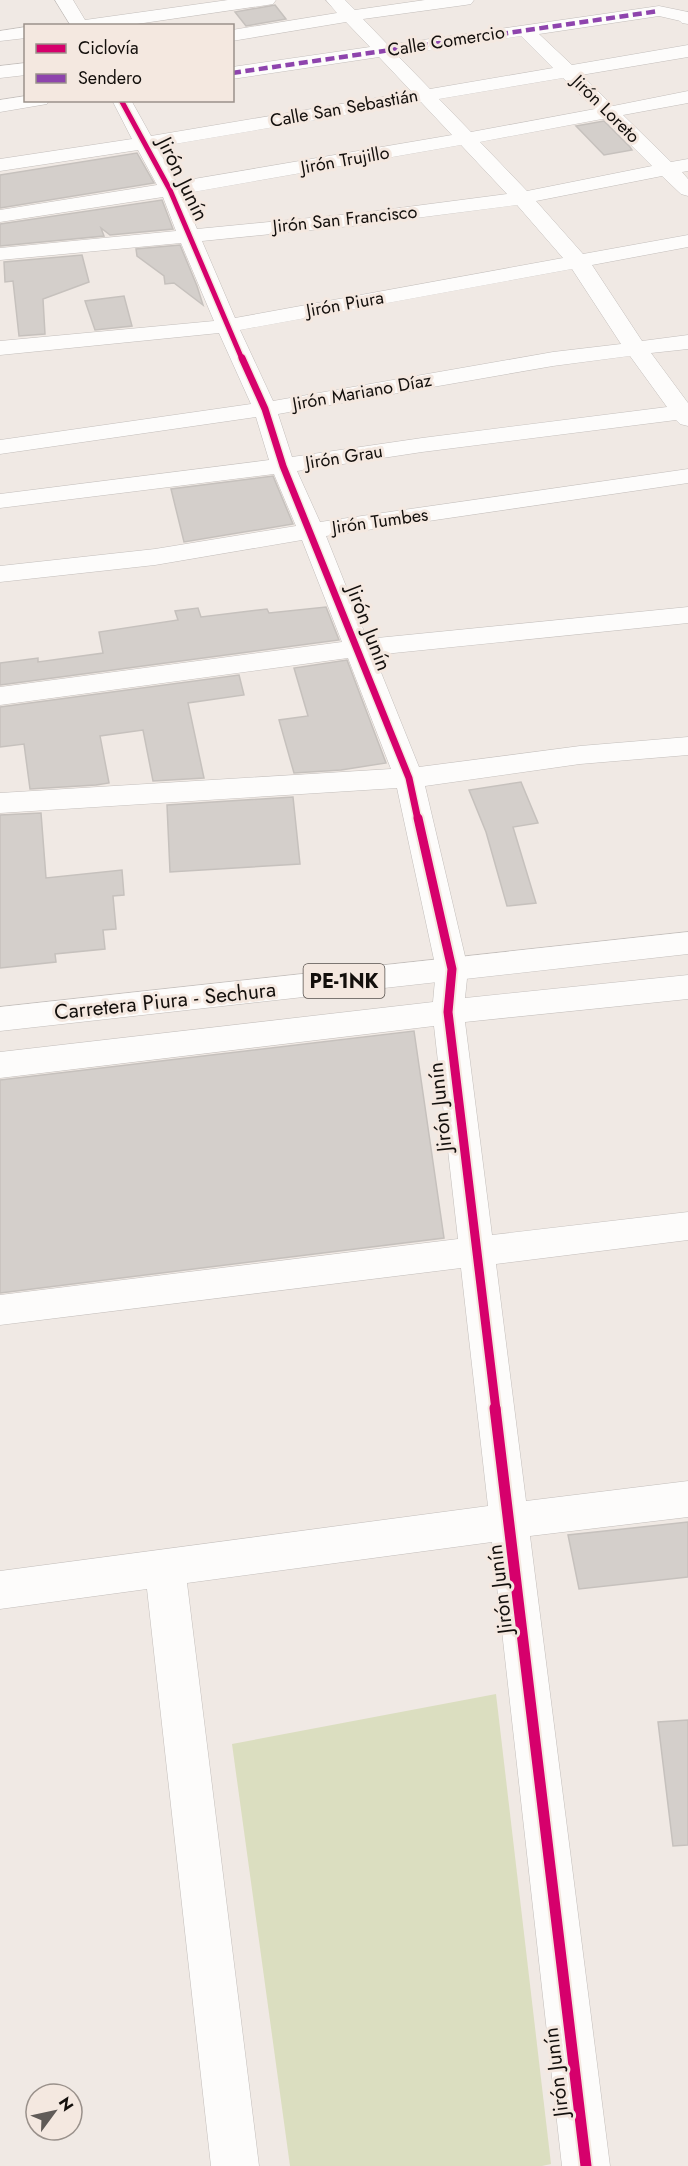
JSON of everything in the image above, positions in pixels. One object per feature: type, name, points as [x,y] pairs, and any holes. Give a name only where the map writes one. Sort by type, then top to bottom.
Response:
[{"type":"street","points":[[64,0],[79,24]]},
{"type":"street","points":[[94,24],[267,0]]},
{"type":"street","points":[[335,0],[522,198],[578,261],[636,349],[686,414]]},
{"type":"street","points":[[234,36],[465,0]]},
{"type":"street","name":"Calle Comercio","points":[[234,73],[659,11],[687,18]]},
{"type":"street","name":"Jirón Loreto","points":[[524,29],[688,190]]},
{"type":"street","points":[[0,36],[24,32]]},
{"type":"street","name":"Calle San Sebastián","points":[[0,165],[688,51]]},
{"type":"street","points":[[0,72],[24,69]]},
{"type":"street","name":"Jirón Trujillo","points":[[0,216],[467,140],[688,97]]},
{"type":"street","points":[[0,106],[27,102]]},
{"type":"street","name":"Jirón Junín","points":[[123,102],[170,190],[265,410],[283,466],[409,778],[452,969],[448,1012],[474,1251],[510,1521],[586,2166]]},
{"type":"street","name":"Jirón San Francisco","points":[[0,254],[361,219],[522,198],[688,165]]},
{"type":"street","name":"Jirón Piura","points":[[0,348],[227,326],[688,241]]},
{"type":"street","name":"Jirón Mariano Díaz","points":[[0,447],[265,410],[554,358],[688,342]]},
{"type":"street","name":"Jirón Grau","points":[[0,501],[283,466],[422,445],[686,414]]},
{"type":"street","name":"Jirón Tumbes","points":[[0,574],[155,557],[311,531],[688,476]]},
{"type":"street","points":[[0,696],[358,648],[688,615]]},
{"type":"street","points":[[0,803],[409,778],[580,755],[688,746]]},
{"type":"street","name":"Carretera Piura - Sechura","points":[[0,1019],[688,943]]},
{"type":"street","points":[[0,1065],[448,1012],[688,987]]},
{"type":"street","points":[[0,1310],[688,1226]]},
{"type":"street","points":[[0,1590],[688,1499]]},
{"type":"street","points":[[165,1569],[235,2166]]},
{"type":"green space","points":[[496,1694],[551,2164],[542,2166],[290,2166],[232,1744]]},
{"type":"building","points":[[275,5],[286,19],[246,26],[235,12]]},
{"type":"building","points":[[604,121],[632,150],[604,155],[576,126]]},
{"type":"building","points":[[137,153],[154,183],[0,208],[0,175]]},
{"type":"building","points":[[162,200],[173,229],[110,235],[101,228],[104,236],[0,246],[0,224]]},
{"type":"building","points":[[180,245],[203,305],[174,283],[165,284],[164,276],[137,256],[136,249]]},
{"type":"building","points":[[82,255],[89,282],[43,299],[45,334],[19,336],[13,281],[5,282],[4,262]]},
{"type":"building","points":[[124,296],[132,326],[95,330],[85,301]]},
{"type":"building","points":[[273,476],[293,524],[184,542],[171,489]]},
{"type":"building","points":[[326,607],[339,640],[0,685],[0,663],[38,658],[38,662],[103,653],[99,632],[178,620],[175,611],[198,608],[201,617],[267,609],[269,613]]},
{"type":"building","points":[[347,660],[386,763],[341,770],[294,773],[279,720],[308,716],[294,668]]},
{"type":"building","points":[[239,675],[244,695],[188,703],[204,778],[153,781],[143,730],[100,736],[109,783],[96,785],[30,789],[24,744],[0,747],[0,707]]},
{"type":"building","points":[[521,782],[538,823],[513,827],[536,903],[507,906],[486,832],[469,790]]},
{"type":"building","points":[[293,797],[300,864],[170,872],[167,805]]},
{"type":"building","points":[[41,813],[46,878],[122,870],[124,895],[113,896],[116,929],[103,930],[105,949],[55,954],[56,962],[0,968],[0,815]]},
{"type":"building","points":[[414,1031],[444,1238],[0,1293],[0,1080]]},
{"type":"building","points":[[688,1522],[688,1577],[579,1589],[568,1535]]},
{"type":"building","points":[[688,1720],[688,1845],[673,1846],[658,1722]]},
{"type":"marked path","points":[[234,73],[659,11]]},
{"type":"cycle path","points":[[122,102],[170,190],[227,326],[265,409],[283,466],[409,778],[452,969],[448,1012],[586,2166]]}]
